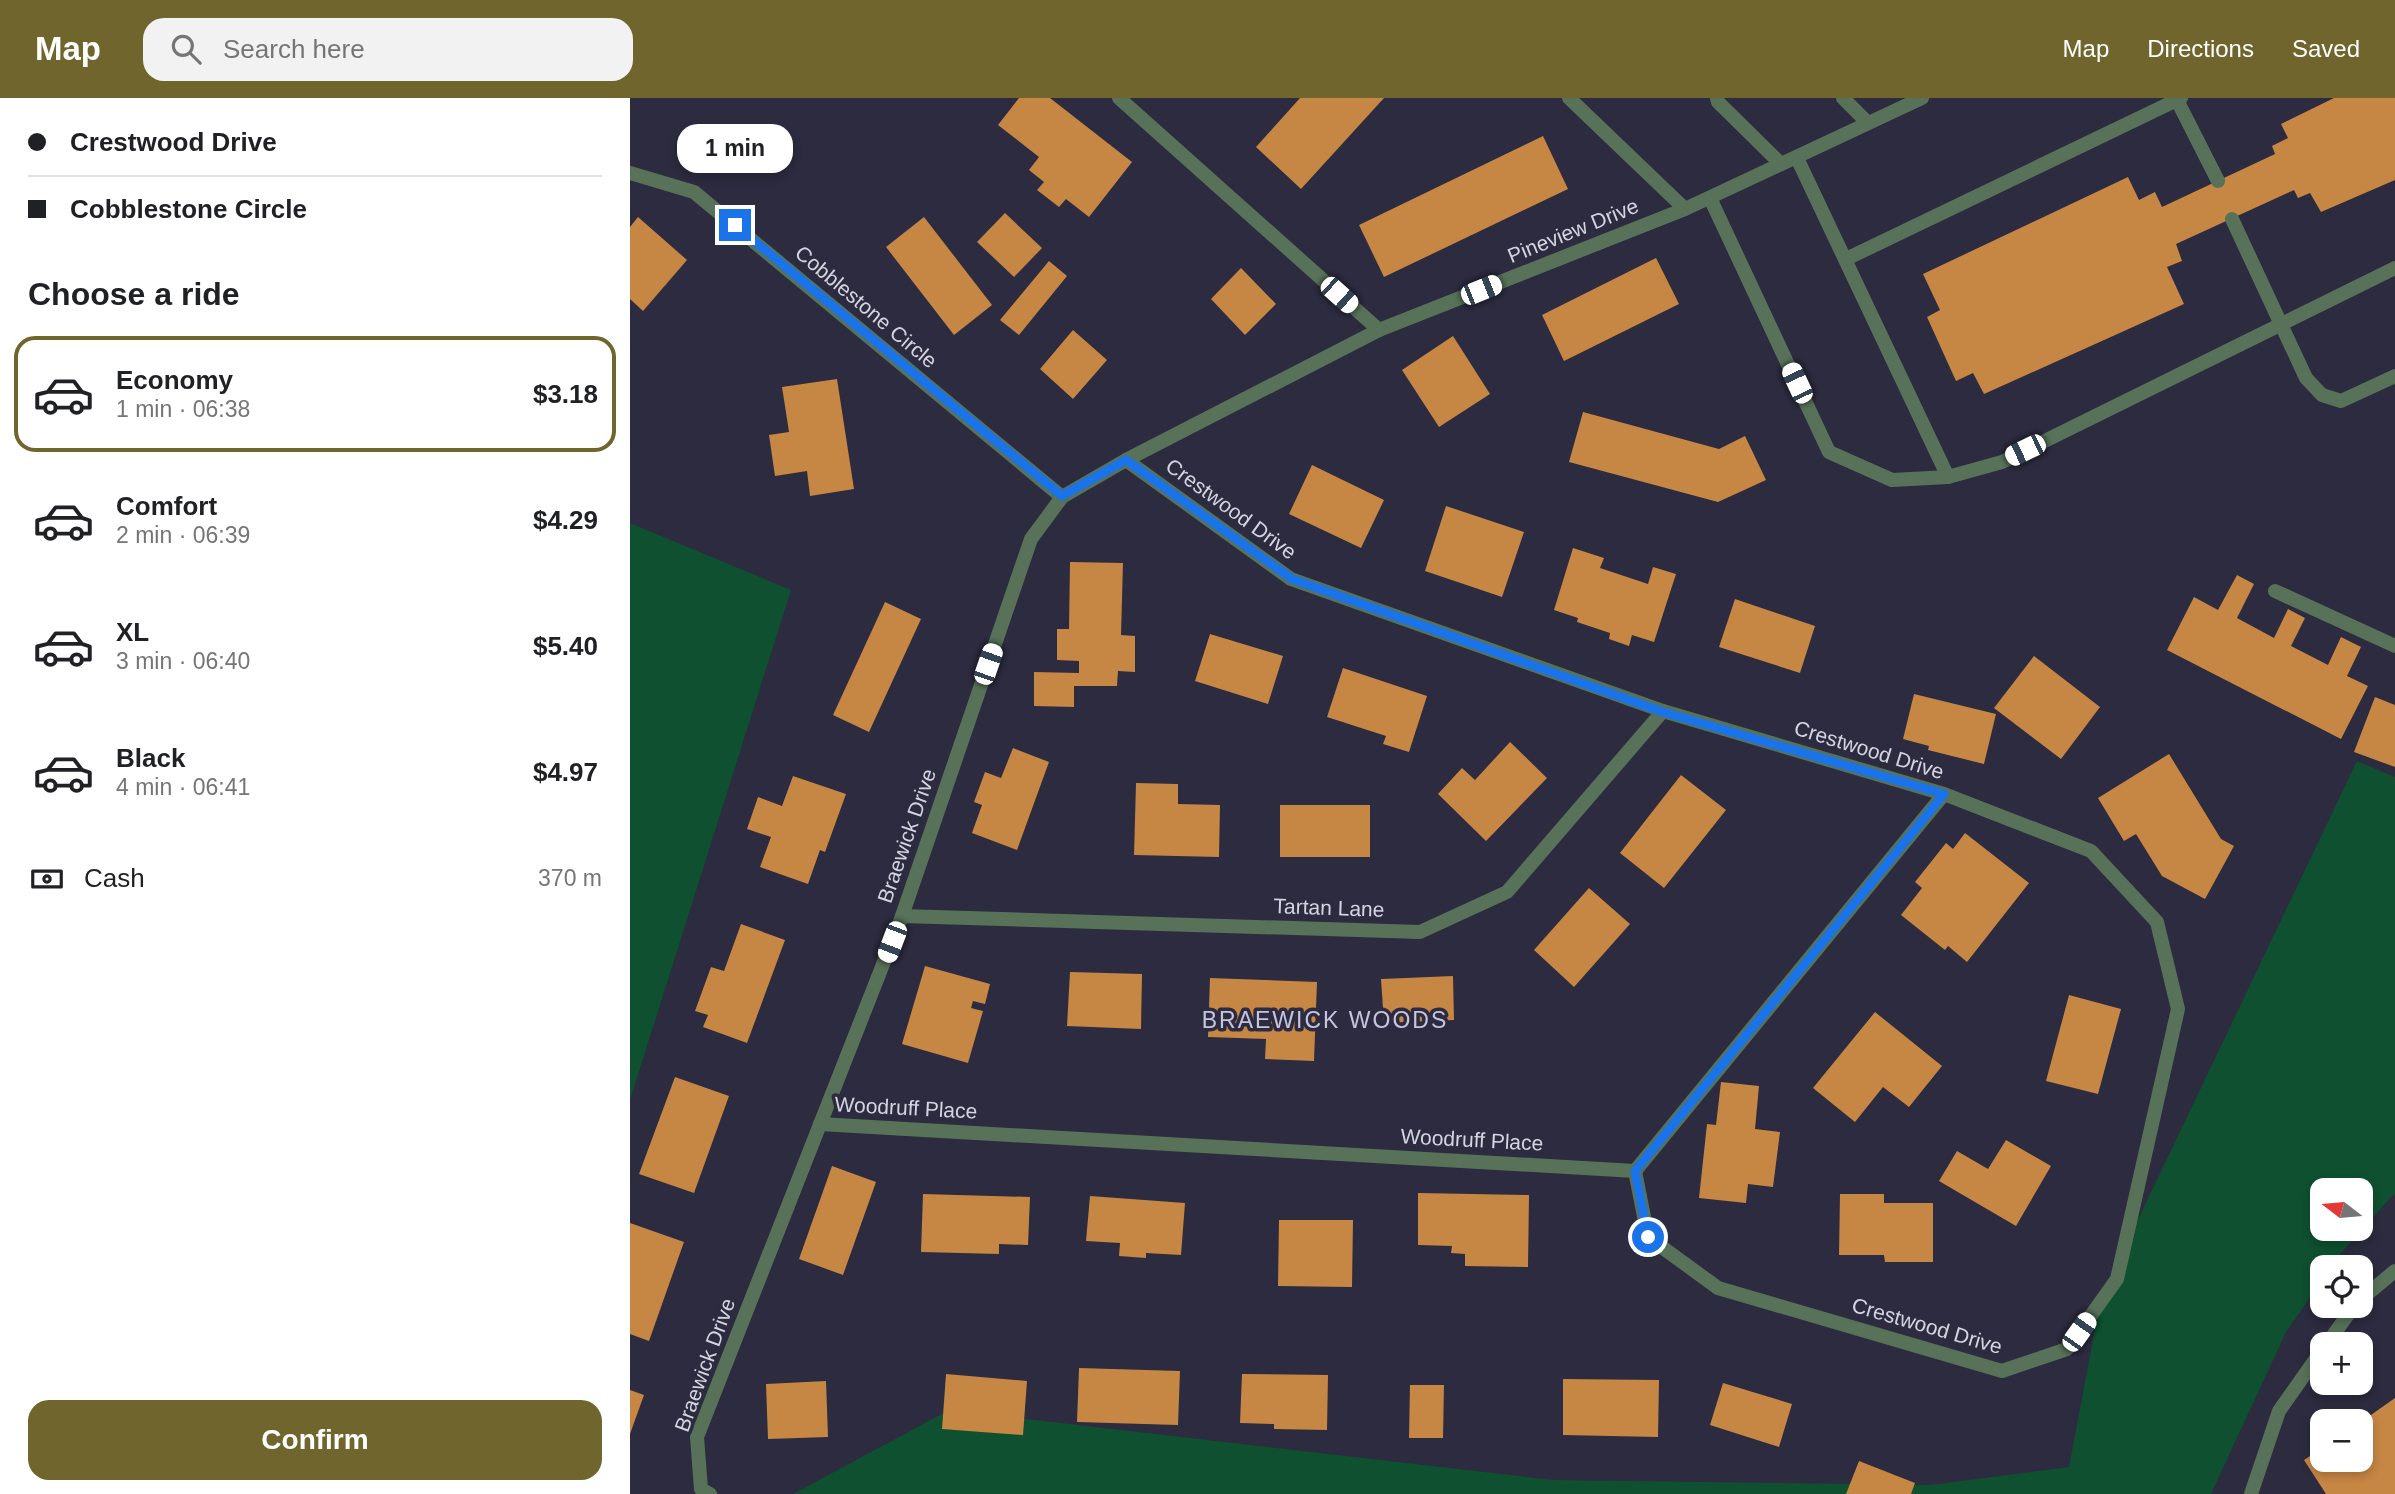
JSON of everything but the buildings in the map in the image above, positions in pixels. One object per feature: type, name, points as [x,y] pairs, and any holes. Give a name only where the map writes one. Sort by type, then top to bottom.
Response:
[{"type":"street","points":[[1119,98],[1379,330]]},
{"type":"street","points":[[1569,98],[1685,209]]},
{"type":"street","points":[[1717,98],[1781,164]]},
{"type":"street","points":[[1843,98],[1868,123]]},
{"type":"street","name":"Pineview Drive","points":[[1126,460],[1379,330],[1685,209],[1922,98]]},
{"type":"street","points":[[1846,259],[2178,99],[2218,181]]},
{"type":"street","points":[[1797,158],[1948,477]]},
{"type":"street","name":"Cobblestone Circle","points":[[630,173],[694,192],[1062,496]]},
{"type":"street","points":[[1710,198],[1829,452],[1892,480],[1948,477],[2002,461],[2395,268]]},
{"type":"street","points":[[2232,219],[2306,378],[2322,395],[2340,401],[2395,376]]},
{"type":"street","name":"Braewick Drive","points":[[710,1494],[701,1489],[697,1437],[902,916],[1031,539],[1062,496],[1126,460]]},
{"type":"street","name":"Crestwood Drive","points":[[1126,460],[1292,579],[1663,712],[1944,794],[2091,851],[2157,922],[2178,1009],[2117,1279],[2067,1349],[2003,1371],[1718,1288],[1648,1237],[1635,1171]]},
{"type":"street","points":[[2275,591],[2395,646]]},
{"type":"street","name":"Tartan Lane","points":[[902,916],[1420,932],[1507,892],[1663,712]]},
{"type":"street","points":[[1635,1171],[1944,794]]},
{"type":"street","name":"Woodruff Place","points":[[820,1124],[1635,1171]]},
{"type":"street","points":[[2373,1289],[2395,1271]]},
{"type":"street","points":[[2251,1494],[2279,1411],[2310,1367]]},
{"type":"green space","points":[[630,523],[791,590],[630,1100]]},
{"type":"green space","points":[[2357,761],[2395,777],[2395,1193],[2373,1217],[2373,1178],[2310,1178],[2310,1241],[2352,1241],[2339,1255],[2310,1255],[2310,1297],[2286,1332],[2211,1494],[793,1494],[949,1410],[1553,1480],[1931,1485],[2069,1467],[2101,1297]]},
{"type":"district","name":"BRAEWICK WOODS","points":[[1325,1020]]},
{"type":"route","points":[[735,225],[1062,496],[1126,460],[1292,579],[1663,712],[1944,794],[1635,1171],[1648,1237]]}]
